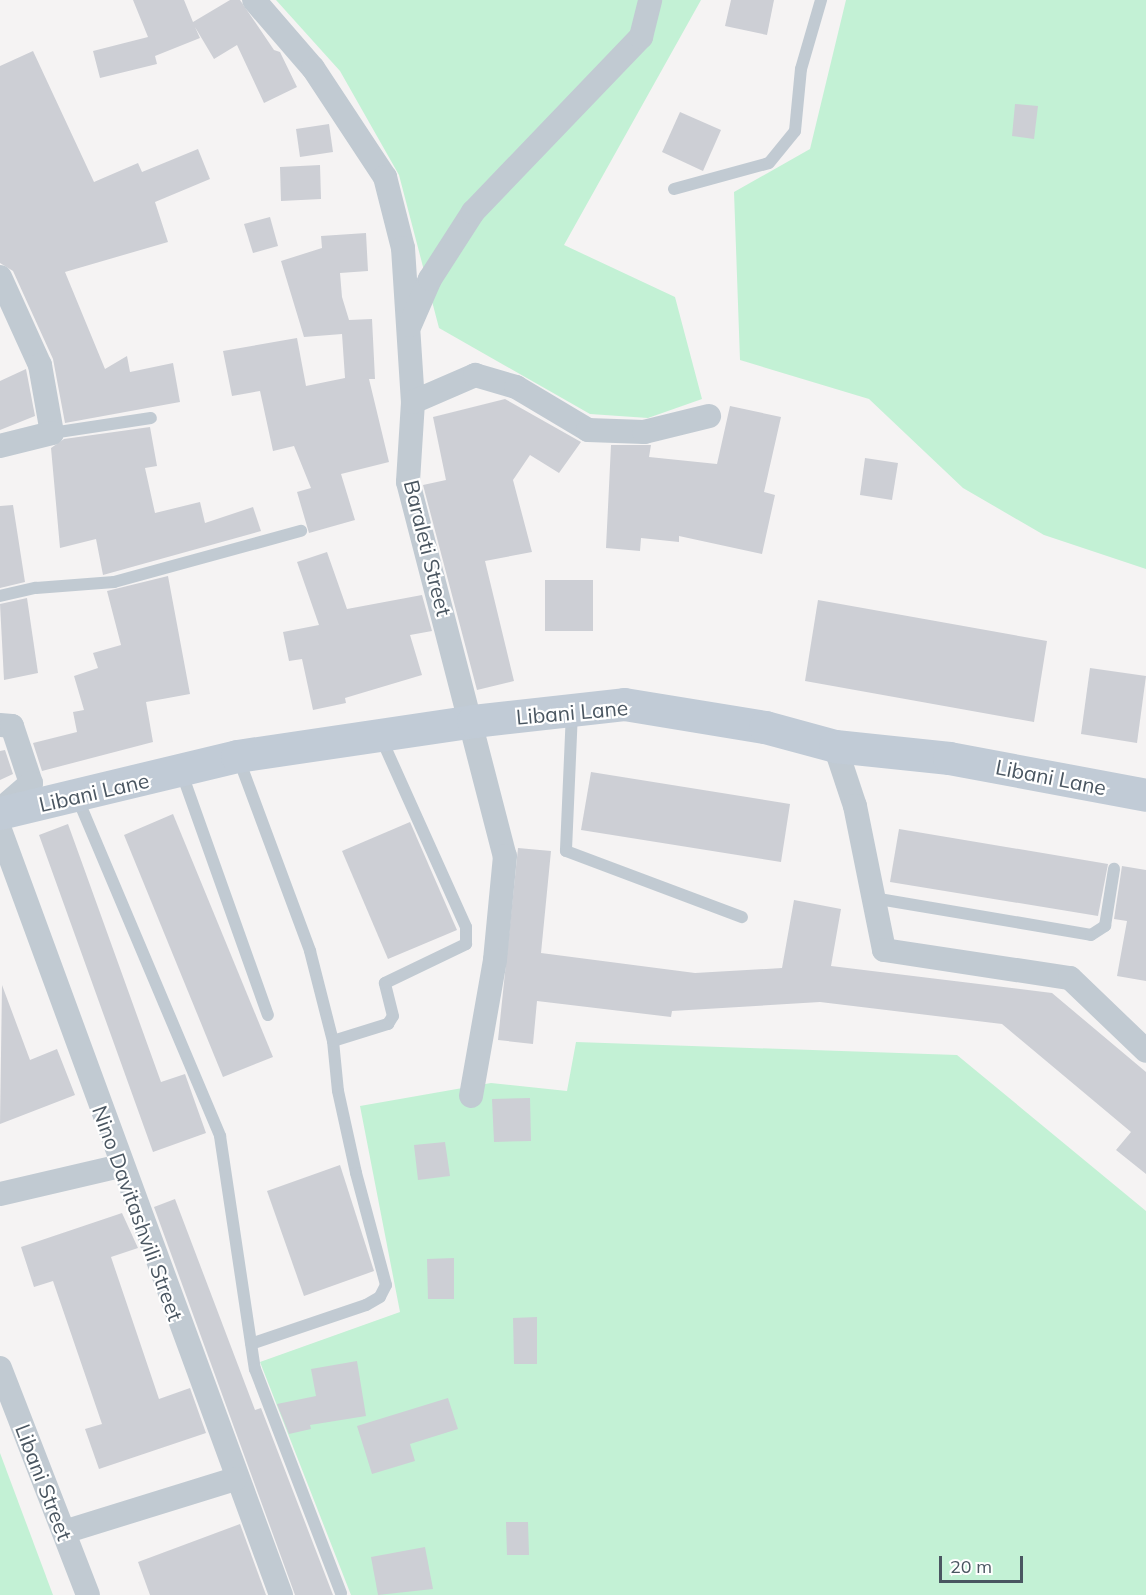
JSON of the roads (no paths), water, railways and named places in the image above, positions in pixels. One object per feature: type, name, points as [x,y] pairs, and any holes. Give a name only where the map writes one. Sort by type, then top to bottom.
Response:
[{"type":"street","name":"Baraleti Street","points":[[254,0],[313,68],[385,177],[403,248],[413,402],[408,482],[473,721],[505,856],[495,960],[471,1096]]},
{"type":"street","points":[[408,329],[430,279],[473,212],[641,37],[650,0]]},
{"type":"street","points":[[0,278],[40,365],[52,433],[0,446]]},
{"type":"street","points":[[413,402],[475,375],[516,387],[588,430],[644,432],[709,416]]},
{"type":"street","name":"Libani Lane","points":[[0,811],[76,796],[237,756],[473,721],[624,704],[765,727],[835,746],[948,758],[1146,795]]},
{"type":"street","points":[[0,725],[12,726],[31,783],[0,811]]},
{"type":"street","points":[[835,746],[855,807],[884,950],[1070,978],[1146,1051]]},
{"type":"street","name":"Nino Davitashvili Street","points":[[0,830],[120,1166],[280,1595]]},
{"type":"street","points":[[0,1194],[120,1166]]},
{"type":"street","name":"Libani Street","points":[[0,1368],[88,1595]]},
{"type":"street","points":[[64,1532],[235,1479]]},
{"type":"lane","points":[[674,189],[769,163],[795,131],[801,69],[821,0]]},
{"type":"lane","points":[[52,433],[151,417]]},
{"type":"lane","points":[[0,597],[36,588],[114,582],[301,531]]},
{"type":"lane","points":[[572,710],[566,850],[742,917]]},
{"type":"lane","points":[[333,1041],[388,1024],[393,1016],[385,983],[466,944],[466,927],[380,735]]},
{"type":"lane","points":[[237,756],[310,951],[333,1041],[338,1091],[386,1285],[380,1297],[366,1305],[251,1344]]},
{"type":"lane","points":[[181,771],[268,1015]]},
{"type":"lane","points":[[76,796],[220,1136],[255,1369],[341,1593]]},
{"type":"lane","points":[[873,898],[1091,935],[1105,926],[1114,869]]}]
